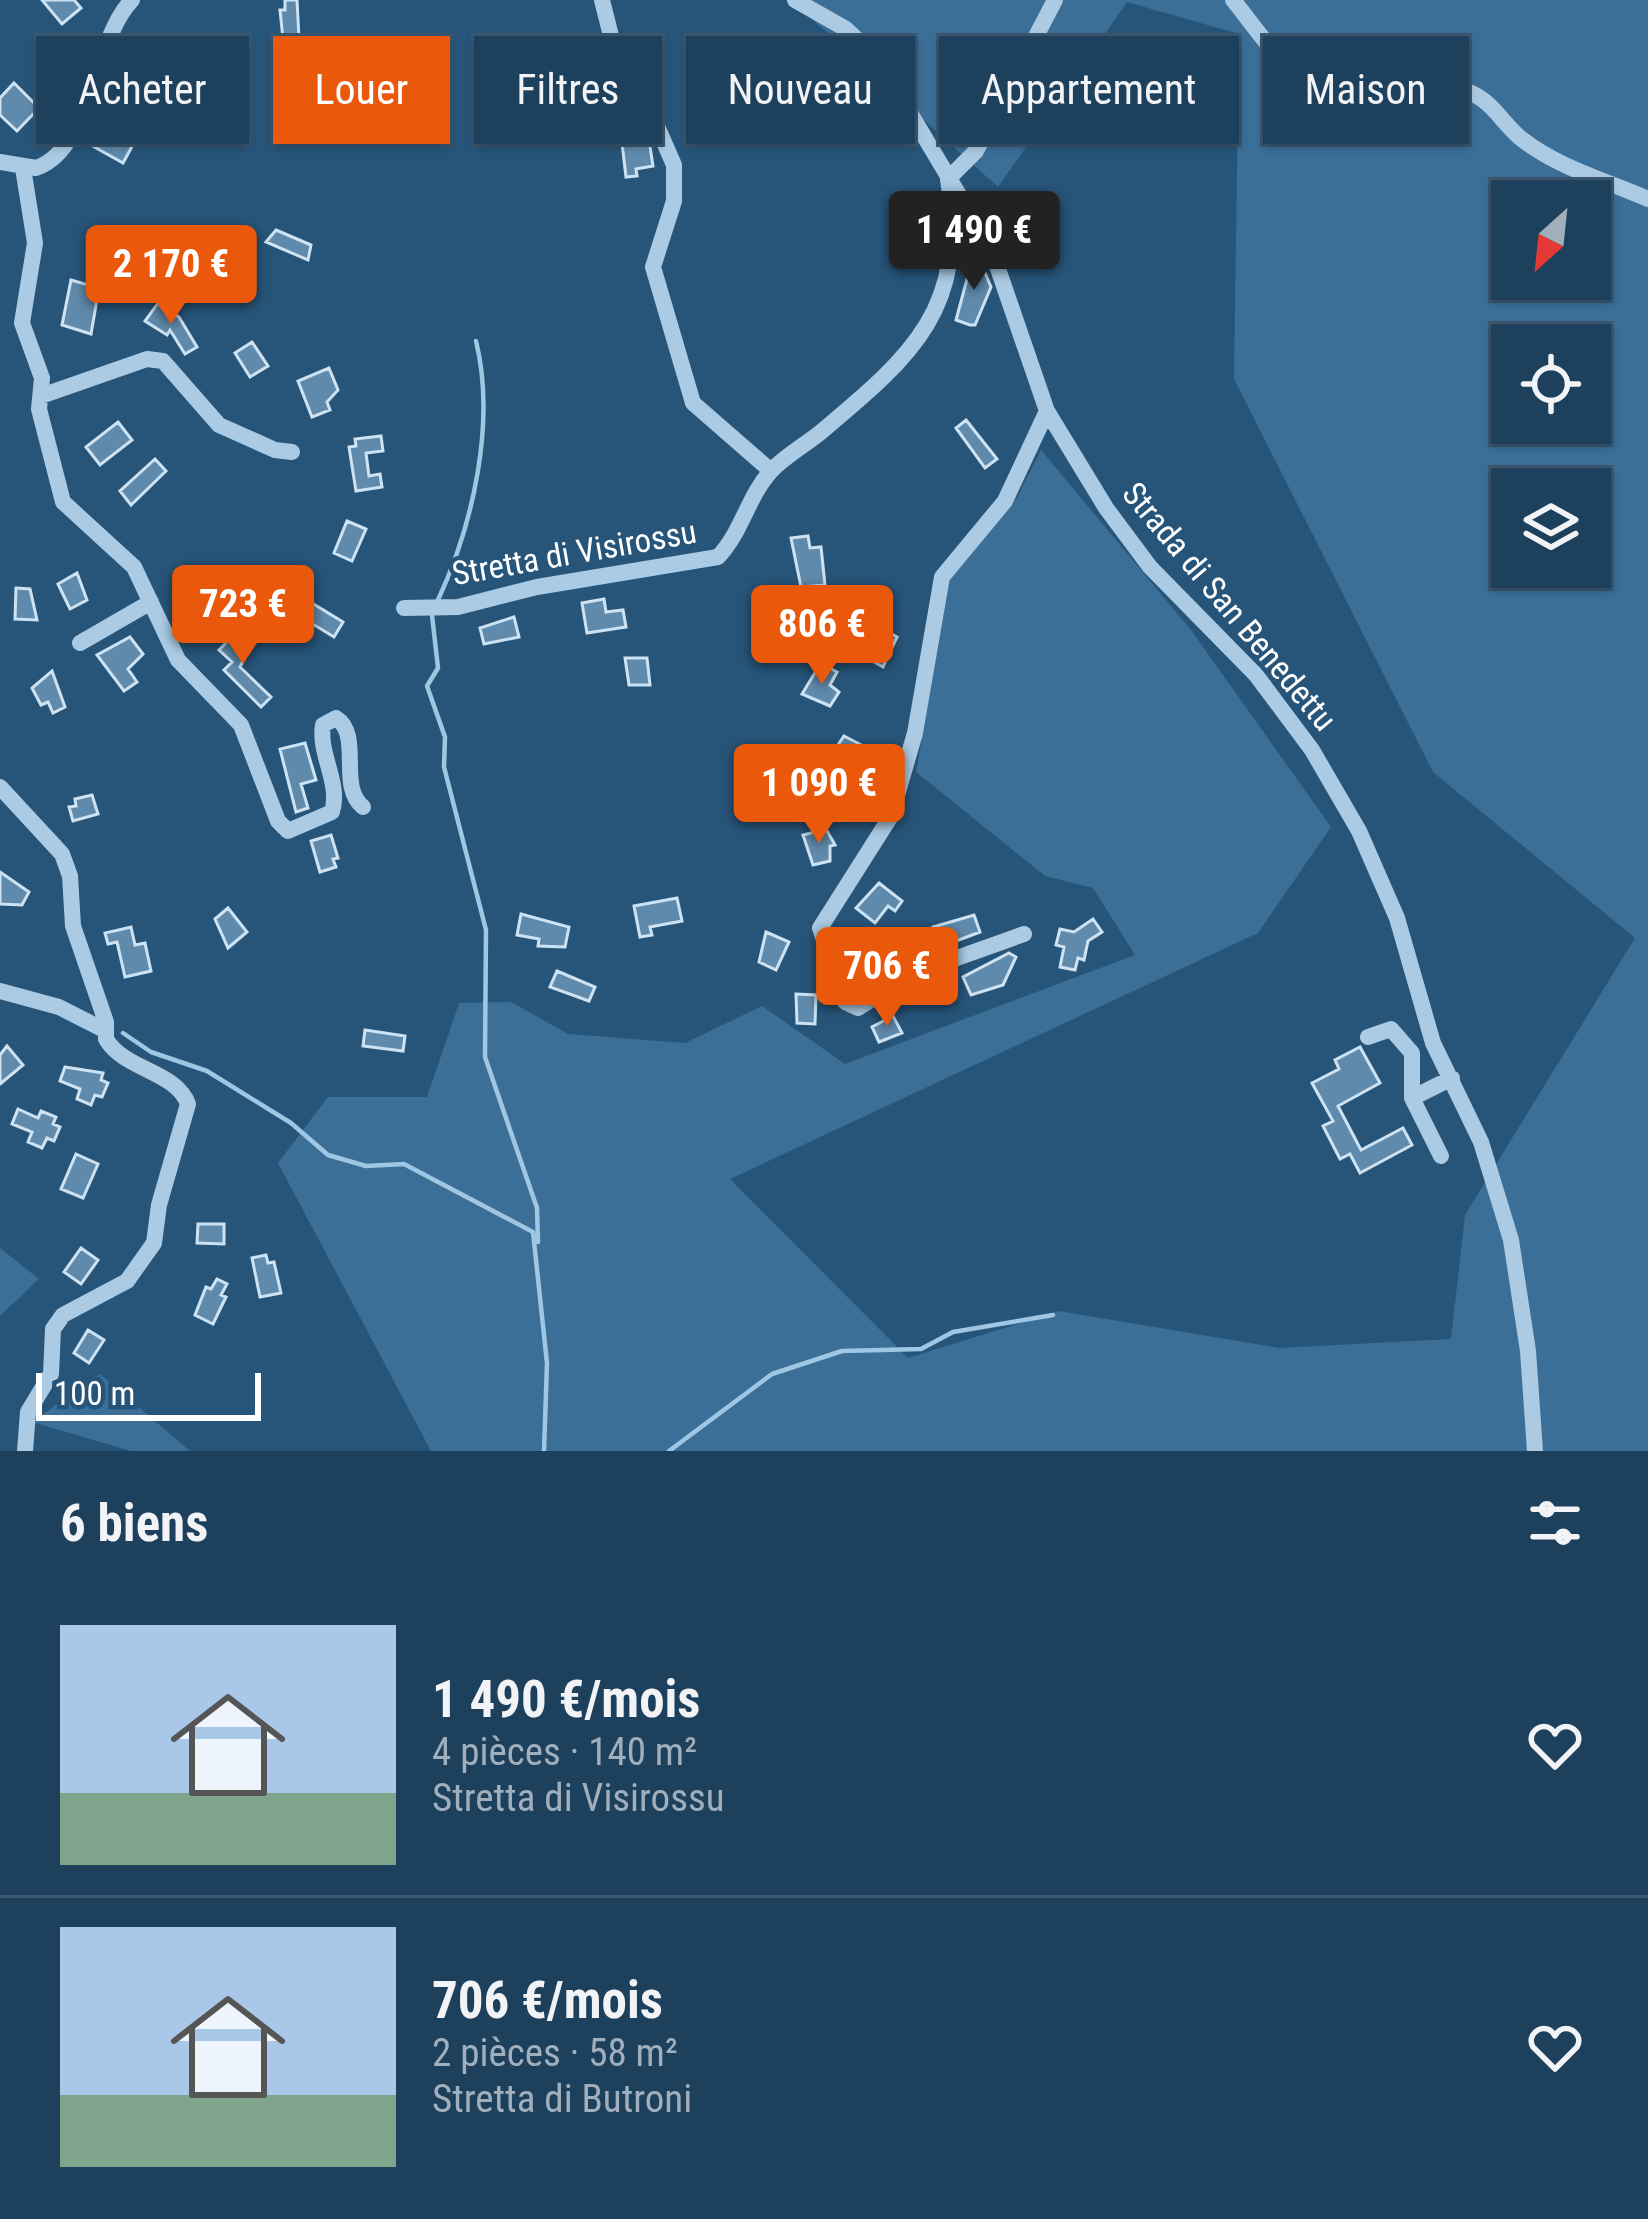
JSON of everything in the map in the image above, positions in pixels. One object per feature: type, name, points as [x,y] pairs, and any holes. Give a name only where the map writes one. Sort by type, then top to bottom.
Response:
[{"type":"street","points":[[0,162],[23,168],[47,165],[58,155],[86,104],[110,36],[132,0]]},
{"type":"street","points":[[602,0],[620,72],[653,117],[674,165],[674,201],[653,267],[693,403],[771,471]]},
{"type":"street","name":"Strada di San Benedettu","points":[[795,0],[846,28],[878,59],[996,263],[1047,411],[1150,567],[1256,675],[1312,750],[1359,831],[1397,918],[1433,1043],[1481,1142],[1511,1240],[1528,1351],[1535,1451]]},
{"type":"street","points":[[949,179],[976,151],[1055,0]]},
{"type":"street","points":[[1233,0],[1300,78],[1330,98],[1374,108],[1429,84],[1474,94],[1499,112],[1520,139],[1648,199]]},
{"type":"street","points":[[23,168],[35,243],[22,323],[42,378],[39,409],[63,502],[134,567],[178,660],[241,725],[278,821],[288,831],[332,812],[335,800],[321,736],[323,724],[336,718],[346,728],[352,795],[363,808]]},
{"type":"street","name":"Stretta di Visirossu","points":[[404,608],[458,607],[536,587],[718,556],[733,542],[771,471],[893,371],[937,310],[955,253],[949,179]]},
{"type":"street","points":[[40,396],[147,359],[163,361],[219,425],[275,450],[292,452]]},
{"type":"street","points":[[1024,934],[912,974],[858,1008],[845,1002],[820,928],[891,816],[916,733],[942,577],[1005,501],[1047,411]]},
{"type":"street","points":[[80,643],[151,602]]},
{"type":"street","points":[[0,787],[62,854],[80,953],[91,973],[111,1048],[182,1090],[188,1104],[159,1204],[154,1243],[127,1281],[63,1315],[52,1329],[51,1374],[28,1412],[25,1451]]},
{"type":"street","points":[[0,991],[59,1007],[106,1031]]},
{"type":"street","points":[[1368,1036],[1391,1030],[1412,1053],[1412,1097],[1441,1156]]},
{"type":"street","points":[[1412,1097],[1453,1078]]},
{"type":"shaded area","points":[[791,0],[1648,0],[1648,1451],[431,1451],[278,1163],[328,1097],[427,1097],[459,1003],[511,1002],[568,1034],[685,1043],[762,1006],[845,1064],[1135,955],[1093,888],[1045,876],[916,772],[950,577],[1016,499],[1041,450],[1191,630],[1331,827],[1258,933],[730,1179],[908,1358],[1059,1311],[1279,1348],[1451,1339],[1465,1215],[1635,938],[1433,772],[1234,379],[1239,34],[1127,2],[1103,36],[939,36],[939,134],[915,112],[915,36],[831,36]]},
{"type":"shaded area","points":[[950,144],[1028,144],[998,187]]},
{"type":"shaded area","points":[[0,1248],[39,1279],[0,1316]]},
{"type":"shaded area","points":[[100,1374],[190,1451],[131,1451],[32,1422]]},
{"type":"building","points":[[42,0],[74,0],[81,8],[62,24]]},
{"type":"building","points":[[285,0],[297,0],[299,36],[283,36],[280,10],[285,10]]},
{"type":"building","points":[[14,83],[36,105],[36,111],[17,131],[0,115],[0,98]]},
{"type":"building","points":[[89,144],[133,144],[123,163]]},
{"type":"building","points":[[622,144],[650,144],[653,166],[636,169],[637,176],[626,177]]},
{"type":"building","points":[[276,230],[311,245],[308,260],[266,242]]},
{"type":"building","points":[[977,254],[991,287],[975,325],[970,325],[956,320],[967,279],[973,278],[968,256]]},
{"type":"building","points":[[71,280],[99,288],[91,334],[62,325]]},
{"type":"building","points":[[158,303],[179,317],[197,347],[185,354],[170,330],[167,335],[145,321]]},
{"type":"building","points":[[252,342],[268,366],[250,377],[235,353]]},
{"type":"building","points":[[329,368],[338,390],[327,402],[330,410],[312,417],[298,381]]},
{"type":"building","points":[[966,420],[997,459],[985,468],[956,428]]},
{"type":"building","points":[[118,422],[132,440],[100,465],[86,447]]},
{"type":"building","points":[[381,436],[383,451],[366,453],[369,476],[380,474],[382,487],[356,491],[349,447],[356,446],[355,439]]},
{"type":"building","points":[[155,459],[166,471],[131,505],[120,491]]},
{"type":"building","points":[[347,521],[366,529],[352,561],[334,553]]},
{"type":"building","points":[[808,536],[810,548],[821,547],[825,585],[801,587],[791,538]]},
{"type":"building","points":[[185,570],[212,583],[205,609],[174,594]]},
{"type":"building","points":[[77,573],[87,600],[70,609],[58,584]]},
{"type":"building","points":[[16,588],[30,589],[37,620],[15,619]]},
{"type":"building","points":[[604,599],[606,612],[623,610],[626,627],[587,633],[582,603]]},
{"type":"building","points":[[307,600],[343,622],[334,637],[298,615]]},
{"type":"building","points":[[514,617],[519,637],[484,644],[480,628]]},
{"type":"building","points":[[877,625],[897,637],[883,667],[865,657]]},
{"type":"building","points":[[238,631],[254,639],[240,667],[271,697],[261,707],[224,670],[232,662],[219,650]]},
{"type":"building","points":[[130,637],[143,654],[128,669],[137,682],[124,691],[97,655]]},
{"type":"building","points":[[625,658],[647,658],[650,685],[629,685]]},
{"type":"building","points":[[828,667],[837,672],[830,685],[839,692],[830,706],[802,694],[816,671],[822,675]]},
{"type":"building","points":[[52,671],[65,707],[53,713],[48,702],[41,705],[32,688]]},
{"type":"building","points":[[844,736],[871,750],[852,779],[831,765]]},
{"type":"building","points":[[305,743],[316,780],[301,784],[308,808],[296,812],[280,749]]},
{"type":"building","points":[[92,795],[98,814],[73,821],[69,807],[76,806],[75,799]]},
{"type":"building","points":[[826,829],[835,845],[830,846],[830,861],[813,865],[803,835]]},
{"type":"building","points":[[331,835],[336,867],[320,872],[311,841]]},
{"type":"building","points":[[0,872],[29,892],[22,905],[0,904]]},
{"type":"building","points":[[879,883],[902,901],[895,911],[888,906],[875,923],[856,908]]},
{"type":"building","points":[[677,898],[682,921],[650,927],[652,935],[640,937],[634,906]]},
{"type":"building","points":[[228,908],[247,932],[228,948],[215,919]]},
{"type":"building","points":[[521,914],[569,927],[565,947],[538,946],[539,939],[517,935]]},
{"type":"building","points":[[974,915],[980,932],[940,947],[933,927]]},
{"type":"building","points":[[1093,919],[1102,932],[1088,941],[1084,960],[1078,958],[1075,970],[1060,967],[1064,947],[1056,945],[1060,929],[1074,932]]},
{"type":"building","points":[[131,927],[135,945],[145,943],[151,971],[125,977],[117,942],[108,944],[105,933]]},
{"type":"building","points":[[766,932],[789,942],[776,970],[759,962]]},
{"type":"building","points":[[1009,953],[1016,957],[1003,985],[971,995],[963,977]]},
{"type":"building","points":[[557,971],[595,987],[589,1001],[550,987]]},
{"type":"building","points":[[796,994],[816,995],[815,1024],[797,1023]]},
{"type":"building","points":[[893,1016],[902,1033],[879,1042],[872,1027]]},
{"type":"building","points":[[365,1030],[405,1036],[403,1051],[363,1046]]},
{"type":"building","points":[[7,1046],[23,1065],[0,1084],[0,1055]]},
{"type":"building","points":[[1360,1047],[1380,1083],[1338,1106],[1361,1150],[1403,1128],[1412,1145],[1360,1173],[1350,1154],[1340,1159],[1323,1126],[1333,1121],[1312,1083],[1339,1069],[1335,1060]]},
{"type":"building","points":[[65,1067],[103,1073],[101,1080],[108,1083],[102,1097],[95,1095],[91,1105],[77,1099],[80,1089],[60,1081]]},
{"type":"building","points":[[18,1109],[38,1118],[41,1111],[56,1117],[53,1124],[60,1127],[54,1141],[47,1138],[42,1148],[28,1142],[32,1132],[12,1124]]},
{"type":"building","points":[[76,1154],[98,1164],[83,1198],[61,1189]]},
{"type":"building","points":[[198,1224],[224,1224],[224,1244],[197,1243]]},
{"type":"building","points":[[81,1248],[98,1260],[81,1284],[64,1272]]},
{"type":"building","points":[[266,1255],[268,1263],[274,1262],[281,1293],[260,1297],[252,1258]]},
{"type":"building","points":[[217,1279],[227,1284],[221,1295],[226,1297],[213,1324],[195,1315],[206,1287],[211,1289]]},
{"type":"building","points":[[88,1330],[104,1340],[89,1363],[74,1353]]},
{"type":"waterway","points":[[438,600],[462,539],[478,473],[483,405],[476,341]]},
{"type":"waterway","points":[[432,615],[438,668],[427,686],[445,737],[444,767],[486,930],[485,1057],[537,1208],[538,1242]]},
{"type":"waterway","points":[[123,1033],[151,1052],[207,1071],[291,1123],[328,1155],[366,1166],[404,1164],[533,1232],[547,1363],[544,1451]]},
{"type":"waterway","points":[[669,1451],[772,1374],[842,1351],[921,1349],[953,1332],[1053,1315]]}]
